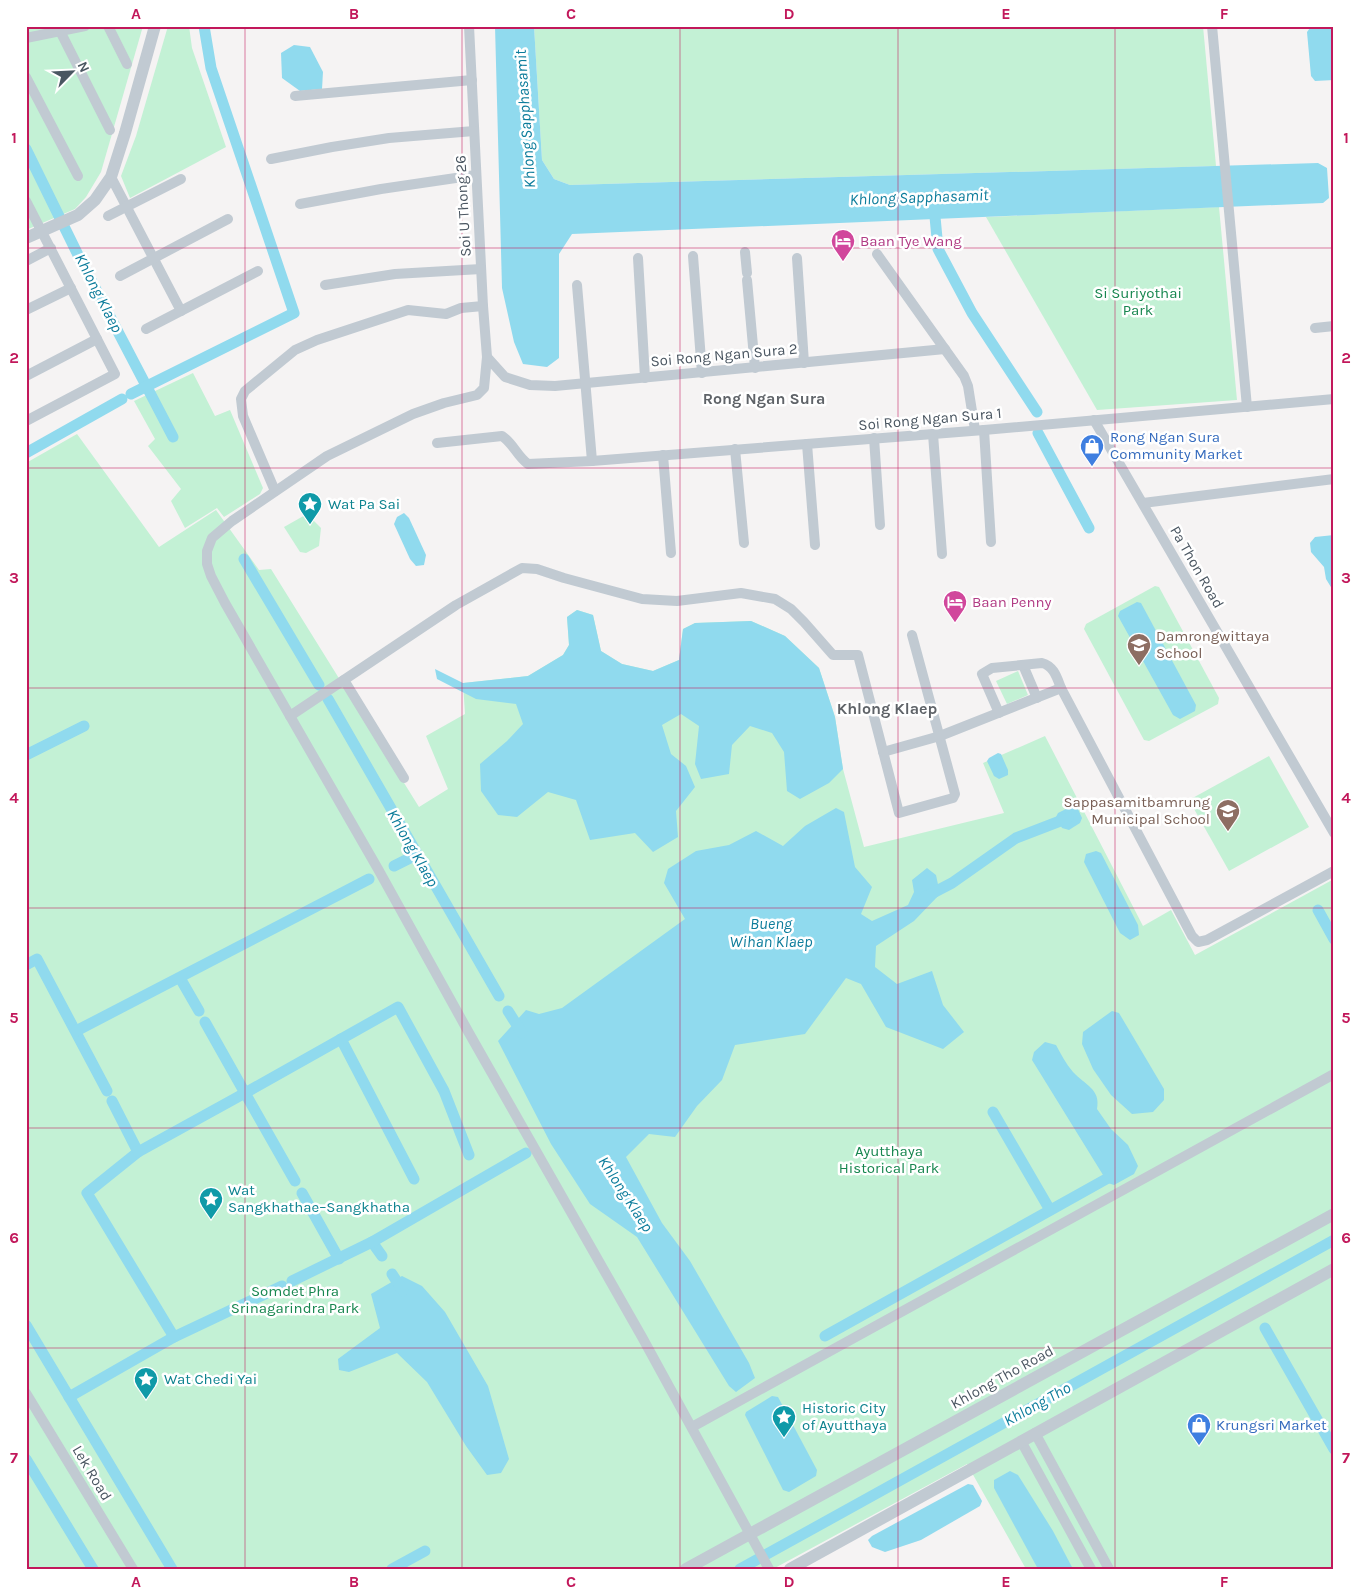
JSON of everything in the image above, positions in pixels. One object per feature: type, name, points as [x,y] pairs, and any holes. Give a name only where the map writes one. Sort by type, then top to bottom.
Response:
[{"type":"street","points":[[26,38],[85,26]]},
{"type":"street","points":[[108,26],[127,64]]},
{"type":"street","points":[[26,238],[45,231],[78,214],[95,200],[111,177],[155,26]]},
{"type":"street","name":"Soi U Thong 26","points":[[469,26],[487,357],[484,388],[477,395],[444,403],[389,424],[327,456],[274,491],[212,538],[207,552],[207,564],[211,576],[225,602],[642,1336],[769,1568]]},
{"type":"street","points":[[1212,26],[1247,407]]},
{"type":"street","points":[[60,31],[110,130]]},
{"type":"street","points":[[26,77],[78,176]]},
{"type":"street","points":[[295,96],[472,80]]},
{"type":"street","points":[[272,159],[389,138],[474,131]]},
{"type":"street","points":[[300,204],[381,189],[476,175]]},
{"type":"street","points":[[111,177],[181,310]]},
{"type":"street","points":[[108,216],[181,179]]},
{"type":"street","points":[[26,201],[45,231],[51,248],[115,374],[26,421]]},
{"type":"street","points":[[120,276],[228,219]]},
{"type":"street","points":[[26,261],[51,248]]},
{"type":"street","points":[[745,252],[754,368]]},
{"type":"street","points":[[877,254],[946,349],[964,376],[968,386],[979,430],[992,542]]},
{"type":"street","points":[[693,256],[702,373]]},
{"type":"street","points":[[638,258],[645,378]]},
{"type":"street","points":[[797,258],[804,363]]},
{"type":"street","points":[[325,285],[395,274],[481,269]]},
{"type":"street","points":[[146,329],[258,271]]},
{"type":"street","points":[[577,285],[592,461]]},
{"type":"street","points":[[26,310],[71,288]]},
{"type":"street","points":[[274,491],[243,416],[240,399],[245,391],[295,350],[317,340],[408,310],[446,314],[461,308],[483,306]]},
{"type":"street","points":[[1315,328],[1334,326]]},
{"type":"street","points":[[26,376],[97,339]]},
{"type":"street","name":"Soi Rong Ngan Sura 2","points":[[487,357],[505,377],[530,385],[555,386],[946,349]]},
{"type":"street","name":"Soi Rong Ngan Sura 1","points":[[437,443],[502,436],[508,440],[520,458],[528,464],[592,461],[1334,399]]},
{"type":"street","name":"Pa Thon Road","points":[[1094,420],[1334,833]]},
{"type":"street","points":[[933,434],[942,554]]},
{"type":"street","points":[[874,438],[880,525]]},
{"type":"street","points":[[807,444],[815,545]]},
{"type":"street","points":[[735,449],[744,543]]},
{"type":"street","points":[[663,455],[671,553]]},
{"type":"street","points":[[1143,503],[1334,479]]},
{"type":"street","points":[[290,716],[456,605],[522,568],[537,568],[564,578],[642,599],[677,601],[720,594],[741,593],[758,595],[775,599],[790,609],[833,655],[858,654],[899,813],[955,796],[912,635]]},
{"type":"street","points":[[999,713],[982,674],[992,668],[1042,663],[1048,664],[1052,668],[1192,936],[1198,942],[1206,940],[1334,871]]},
{"type":"street","points":[[1023,665],[1037,698]]},
{"type":"street","points":[[344,680],[404,778]]},
{"type":"street","points":[[884,752],[940,736],[1061,688]]},
{"type":"street","points":[[692,1427],[1334,1074]]},
{"type":"street","name":"Khlong Tho Road","points":[[686,1569],[753,1539],[1334,1214]]},
{"type":"street","points":[[790,1569],[1334,1269]]},
{"type":"street","name":"Lek Road","points":[[26,1393],[133,1569]]},
{"type":"street","points":[[1035,1433],[1110,1569]]},
{"type":"street","points":[[1021,1441],[1091,1569]]},
{"type":"green space","points":[[26,26],[143,26],[101,172],[86,197],[75,209],[26,230]]},
{"type":"green space","points":[[168,26],[189,26],[192,48],[226,147],[130,198],[121,176],[136,136]]},
{"type":"green space","points":[[534,26],[1203,26],[1216,166],[570,185],[554,179],[542,160]]},
{"type":"green space","name":"Si Suriyothai Park","points":[[1219,207],[1237,400],[1097,410],[986,217]]},
{"type":"green space","points":[[193,373],[215,416],[230,410],[263,488],[260,494],[224,517],[217,508],[185,528],[171,501],[181,489],[148,446],[155,439],[134,401]]},
{"type":"green space","points":[[77,434],[159,547],[216,510],[259,570],[271,569],[419,807],[448,789],[426,736],[465,714],[463,683],[528,676],[563,655],[569,645],[567,617],[577,610],[593,615],[601,651],[622,664],[653,671],[679,660],[683,629],[695,623],[751,621],[785,636],[819,668],[835,717],[843,769],[864,847],[1004,813],[983,763],[1045,736],[1143,926],[1171,910],[1195,955],[1334,879],[1334,1569],[1026,1569],[967,1464],[773,1569],[26,1569],[26,463]]},
{"type":"green space","points":[[307,514],[321,528],[319,546],[306,553],[300,552],[284,527]]},
{"type":"green space","points":[[1155,586],[1159,587],[1219,698],[1218,704],[1149,741],[1144,740],[1084,629],[1086,624]]},
{"type":"green space","points":[[1018,671],[1028,695],[1007,704],[996,681]]},
{"type":"green space","points":[[1269,756],[1309,827],[1229,871],[1189,800]]},
{"type":"water","name":"Khlong Sapphasamit","points":[[495,26],[534,26],[542,160],[554,179],[570,185],[1318,163],[1327,168],[1329,198],[1323,203],[572,234],[559,254],[559,358],[547,367],[523,364],[514,342],[502,288]]},
{"type":"water","points":[[1334,27],[1334,80],[1315,81],[1311,76],[1307,32],[1310,28]]},
{"type":"water","points":[[294,45],[310,47],[323,72],[322,89],[300,91],[282,78],[281,53]]},
{"type":"water","points":[[404,513],[409,518],[426,555],[424,565],[416,566],[410,559],[394,524],[397,517]]},
{"type":"water","points":[[1334,535],[1334,573],[1331,575],[1334,583],[1334,592],[1326,579],[1324,567],[1311,552],[1310,543],[1315,537]]},
{"type":"water","points":[[1137,602],[1141,603],[1196,705],[1195,711],[1180,719],[1173,715],[1118,616],[1120,611]]},
{"type":"water","points":[[577,610],[593,615],[601,651],[622,664],[653,671],[679,660],[683,629],[695,623],[751,621],[785,636],[819,668],[835,717],[843,769],[829,783],[800,799],[787,791],[784,752],[772,733],[750,726],[732,745],[729,774],[701,779],[695,764],[699,726],[681,714],[662,725],[671,754],[686,766],[695,787],[676,811],[678,837],[653,852],[635,833],[590,840],[576,800],[548,792],[517,817],[498,815],[481,791],[480,764],[507,741],[523,724],[516,704],[476,699],[437,679],[435,669],[463,683],[528,676],[563,655],[569,645],[567,617]]},
{"type":"water","points":[[998,753],[1001,754],[1008,770],[1008,775],[999,779],[994,776],[987,761]]},
{"type":"water","points":[[1072,806],[1077,807],[1082,818],[1080,823],[1069,830],[1062,828],[1056,817],[1058,813]]},
{"type":"water","name":"Bueng Wihan Klaep","points":[[836,808],[844,812],[855,867],[872,887],[861,914],[872,921],[908,905],[914,892],[912,880],[927,868],[936,875],[940,894],[914,921],[876,946],[875,967],[897,984],[932,971],[943,1005],[964,1032],[943,1049],[886,1027],[861,984],[846,978],[805,1034],[735,1045],[722,1080],[697,1106],[675,1137],[649,1134],[626,1157],[662,1223],[690,1261],[749,1363],[755,1378],[736,1392],[729,1386],[637,1237],[590,1204],[551,1144],[498,1041],[526,1010],[539,1014],[562,1008],[685,919],[664,883],[668,869],[696,851],[729,845],[756,831],[783,846],[805,826]]},
{"type":"water","points":[[1096,851],[1101,853],[1138,925],[1139,935],[1130,940],[1120,933],[1084,862],[1086,854]]},
{"type":"water","points":[[1112,1011],[1119,1013],[1164,1089],[1164,1100],[1153,1112],[1132,1114],[1111,1095],[1093,1069],[1082,1044],[1083,1032]]},
{"type":"water","points":[[1045,1042],[1056,1045],[1070,1069],[1094,1092],[1098,1102],[1097,1109],[1111,1129],[1128,1145],[1138,1166],[1134,1174],[1114,1185],[1108,1183],[1032,1060],[1034,1052]]},
{"type":"water","points":[[402,1276],[422,1286],[445,1312],[488,1386],[509,1459],[501,1473],[487,1475],[466,1446],[427,1382],[397,1353],[349,1372],[339,1370],[338,1359],[380,1328],[371,1294]]},
{"type":"water","points":[[772,1396],[778,1397],[817,1470],[816,1476],[789,1492],[783,1490],[745,1415],[746,1412]]},
{"type":"water","points":[[1010,1471],[1018,1475],[1053,1531],[1073,1569],[1038,1569],[994,1488],[994,1480]]},
{"type":"water","points":[[968,1484],[973,1485],[982,1501],[980,1506],[921,1540],[885,1552],[872,1547],[868,1540],[872,1536]]},
{"type":"waterway","points":[[131,394],[294,313],[211,68],[204,26]]},
{"type":"waterway","name":"Khlong Klaep","points":[[26,149],[81,261],[173,437]]},
{"type":"waterway","name":"Khlong Sapphasamit","points":[[934,206],[938,249],[972,313],[1037,412]]},
{"type":"waterway","points":[[26,453],[122,399]]},
{"type":"waterway","points":[[1038,433],[1089,528]]},
{"type":"waterway","name":"Khlong Klaep","points":[[244,559],[319,685]]},
{"type":"waterway","name":"Khlong Klaep","points":[[328,699],[499,996]]},
{"type":"waterway","points":[[26,755],[84,726]]},
{"type":"waterway","points":[[925,897],[952,883],[1016,838],[1068,818]]},
{"type":"waterway","points":[[394,866],[416,855]]},
{"type":"waterway","points":[[76,1031],[369,879]]},
{"type":"waterway","points":[[1318,910],[1334,939]]},
{"type":"waterway","points":[[26,965],[37,959],[107,1091]]},
{"type":"waterway","points":[[180,978],[199,1011]]},
{"type":"waterway","points":[[295,1181],[245,1093],[398,1007],[444,1091],[469,1155]]},
{"type":"waterway","name":"Khlong Klaep","points":[[508,1011],[522,1033]]},
{"type":"waterway","points":[[138,1152],[245,1093],[205,1022]]},
{"type":"waterway","points":[[341,1039],[414,1179]]},
{"type":"waterway","points":[[112,1101],[138,1152],[87,1193],[174,1337],[282,1286]]},
{"type":"waterway","points":[[993,1112],[1050,1210]]},
{"type":"waterway","points":[[292,1281],[372,1242],[526,1153]]},
{"type":"waterway","points":[[825,1336],[1117,1173]]},
{"type":"waterway","points":[[302,1193],[339,1259]]},
{"type":"waterway","name":"Khlong Tho","points":[[740,1569],[1334,1240]]},
{"type":"waterway","points":[[372,1242],[382,1256]]},
{"type":"waterway","points":[[392,1274],[403,1291]]},
{"type":"waterway","points":[[26,1325],[172,1569]]},
{"type":"waterway","points":[[1265,1328],[1334,1449]]},
{"type":"waterway","points":[[69,1397],[174,1337]]},
{"type":"waterway","points":[[26,1459],[93,1569]]},
{"type":"waterway","points":[[392,1569],[425,1551]]},
{"type":"place","name":"Baan Tye Wang","points":[[843,262]]},
{"type":"place","name":"Rong Ngan Sura Community Market","points":[[1092,467]]},
{"type":"place","name":"Wat Pa Sai","points":[[310,525]]},
{"type":"place","name":"Baan Penny","points":[[955,623]]},
{"type":"place","name":"Damrongwittaya School","points":[[1139,666]]},
{"type":"place","name":"Sappasamitbamrung Municipal School","points":[[1228,832]]},
{"type":"place","name":"Wat Sangkhathae–Sangkhatha","points":[[211,1220]]},
{"type":"place","name":"Wat Chedi Yai","points":[[146,1400]]},
{"type":"place","name":"Historic City of Ayutthaya","points":[[784,1438]]},
{"type":"place","name":"Krungsri Market","points":[[1199,1446]]},
{"type":"district","name":"Rong Ngan Sura","points":[[764,398]]},
{"type":"district","name":"Khlong Klaep","points":[[887,708]]},
{"type":"park label","name":"Ayutthaya Historical Park","points":[[889,1160]]},
{"type":"park label","name":"Somdet Phra Srinagarindra Park","points":[[295,1300]]}]
